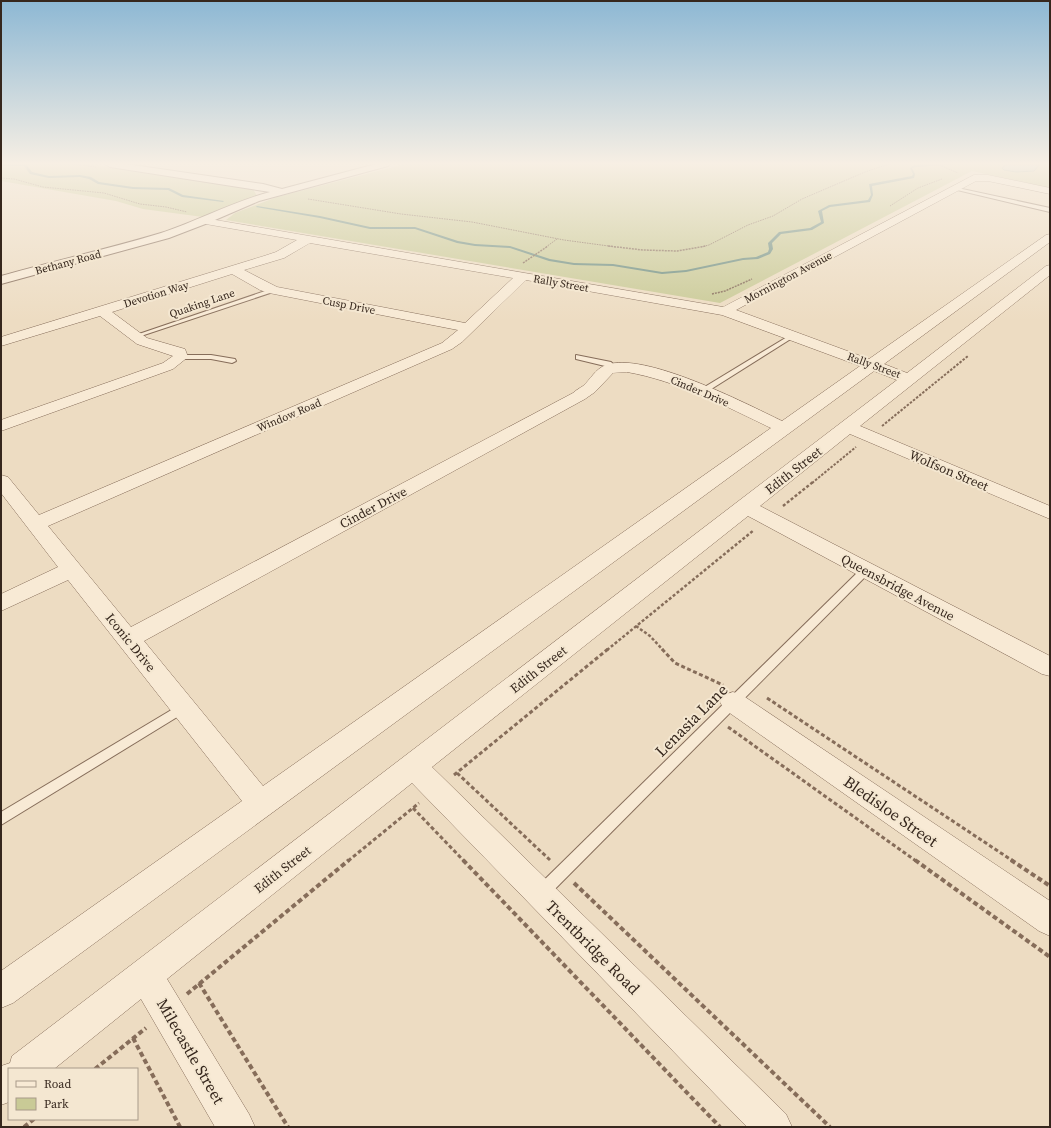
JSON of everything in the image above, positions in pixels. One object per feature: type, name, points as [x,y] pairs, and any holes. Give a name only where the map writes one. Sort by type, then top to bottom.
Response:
[{"type":"street","name":"Bethany Road","points":[[1,280],[158,237],[214,217]]},
{"type":"street","name":"Mornington Avenue","points":[[725,311],[901,217]]},
{"type":"street","name":"Rally Street","points":[[208,219],[308,239],[521,271],[725,311],[910,379]]},
{"type":"street","points":[[1,991],[1050,237]]},
{"type":"street","name":"Devotion Way","points":[[1,342],[280,255],[308,239]]},
{"type":"street","name":"Cusp Drive","points":[[234,270],[265,287],[274,290],[468,328]]},
{"type":"street","name":"Window Road","points":[[36,524],[436,351],[457,339],[521,271]]},
{"type":"street","name":"Edith Street","points":[[26,1068],[746,508],[859,431],[910,379],[1049,271]]},
{"type":"street","points":[[1,426],[168,366],[181,357],[180,352],[150,344],[136,336],[102,311]]},
{"type":"street","name":"Cinder Drive","points":[[128,639],[579,396],[589,388],[601,374],[613,368],[632,368],[663,375],[784,428]]},
{"type":"street","name":"Wolfson Street","points":[[859,431],[1050,512]]},
{"type":"street","name":"Iconic Drive","points":[[1,481],[261,804]]},
{"type":"street","name":"Queensbridge Avenue","points":[[746,508],[1050,667]]},
{"type":"street","points":[[1,603],[72,569]]},
{"type":"street","name":"Bledisloe Street","points":[[735,700],[1050,920]]},
{"type":"street","name":"Trentbridge Road","points":[[413,766],[773,1127]]},
{"type":"street","name":"Milecastle Street","points":[[146,975],[236,1127]]},
{"type":"lane","name":"Quaking Lane","points":[[136,336],[274,290]]},
{"type":"lane","points":[[702,391],[794,336]]},
{"type":"lane","points":[[181,357],[211,357],[232,362]]},
{"type":"lane","name":"Cinder Drive","points":[[580,357],[608,364],[613,368]]},
{"type":"lane","name":"Lenasia Lane","points":[[540,894],[866,570]]},
{"type":"lane","points":[[1,819],[184,708]]},
{"type":"path","points":[[200,217],[208,219]]},
{"type":"path","points":[[424,217],[472,222],[557,239],[654,251],[677,251],[700,248],[772,217]]},
{"type":"path","points":[[521,271],[557,239]]},
{"type":"path","points":[[706,295],[725,291],[754,278]]},
{"type":"path","points":[[96,1068],[768,519],[859,431],[970,354]]},
{"type":"path","points":[[636,626],[650,636],[675,662],[735,700],[1050,886]]},
{"type":"path","points":[[735,700],[1050,957]]},
{"type":"path","points":[[436,790],[562,872],[830,1127]]},
{"type":"path","points":[[436,790],[720,1127]]},
{"type":"path","points":[[199,984],[288,1127]]},
{"type":"path","points":[[133,1038],[180,1127]]},
{"type":"path","points":[[24,1127],[33,1120]]},
{"type":"green space","points":[[230,217],[885,217],[720,303],[226,220]]},
{"type":"waterway","points":[[318,217],[370,228],[415,228],[457,242],[475,245],[510,247],[549,260],[574,264],[613,265],[662,273],[686,271],[743,259],[757,258],[769,253],[771,249],[770,243],[780,233],[811,229],[823,222],[822,217]]}]
